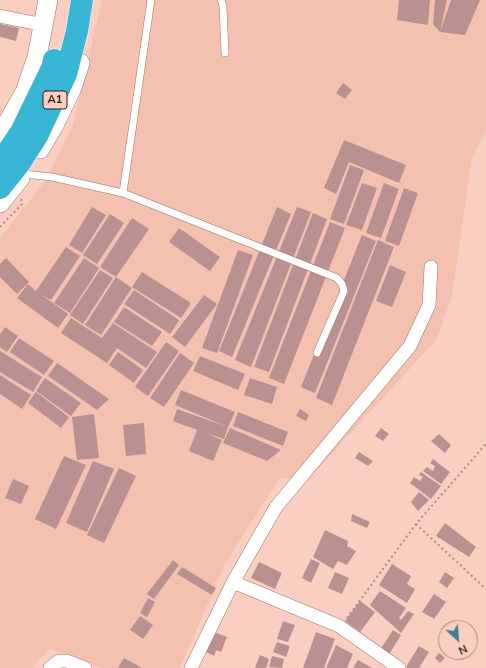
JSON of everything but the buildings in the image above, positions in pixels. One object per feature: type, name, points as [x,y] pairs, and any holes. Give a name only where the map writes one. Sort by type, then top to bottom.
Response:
[{"type":"highway","name":"A1","points":[[0,163],[21,132],[52,68],[67,0]]},
{"type":"highway","name":"A1","points":[[0,188],[20,163],[37,136],[66,74],[77,31],[82,0]]},
{"type":"street","points":[[0,136],[25,92],[49,26],[48,0]]},
{"type":"street","points":[[0,203],[24,174],[54,127],[71,90],[79,64],[92,0]]},
{"type":"street","points":[[0,16],[49,26]]},
{"type":"street","points":[[191,668],[233,582],[276,507],[410,346],[429,305],[431,267]]},
{"type":"street","points":[[233,582],[339,626],[399,668]]},
{"type":"street","points":[[50,668],[59,661],[67,661],[85,668]]},
{"type":"lane","points":[[123,193],[151,0]]},
{"type":"lane","points":[[221,0],[223,6],[225,53]]},
{"type":"lane","points":[[0,146],[28,102],[40,71],[47,45]]},
{"type":"lane","points":[[24,174],[52,177],[123,193],[337,278],[342,284],[344,291],[317,353]]},
{"type":"path","points":[[0,227],[22,204]]},
{"type":"path","points":[[339,626],[345,621],[416,524],[486,444]]},
{"type":"path","points":[[416,524],[486,589]]},
{"type":"shaded area","points":[[102,0],[486,0],[486,131],[472,158],[452,296],[437,339],[308,480],[280,478],[226,562],[180,668],[101,668],[50,649],[32,668],[0,668],[0,238],[45,181],[73,125]]}]
